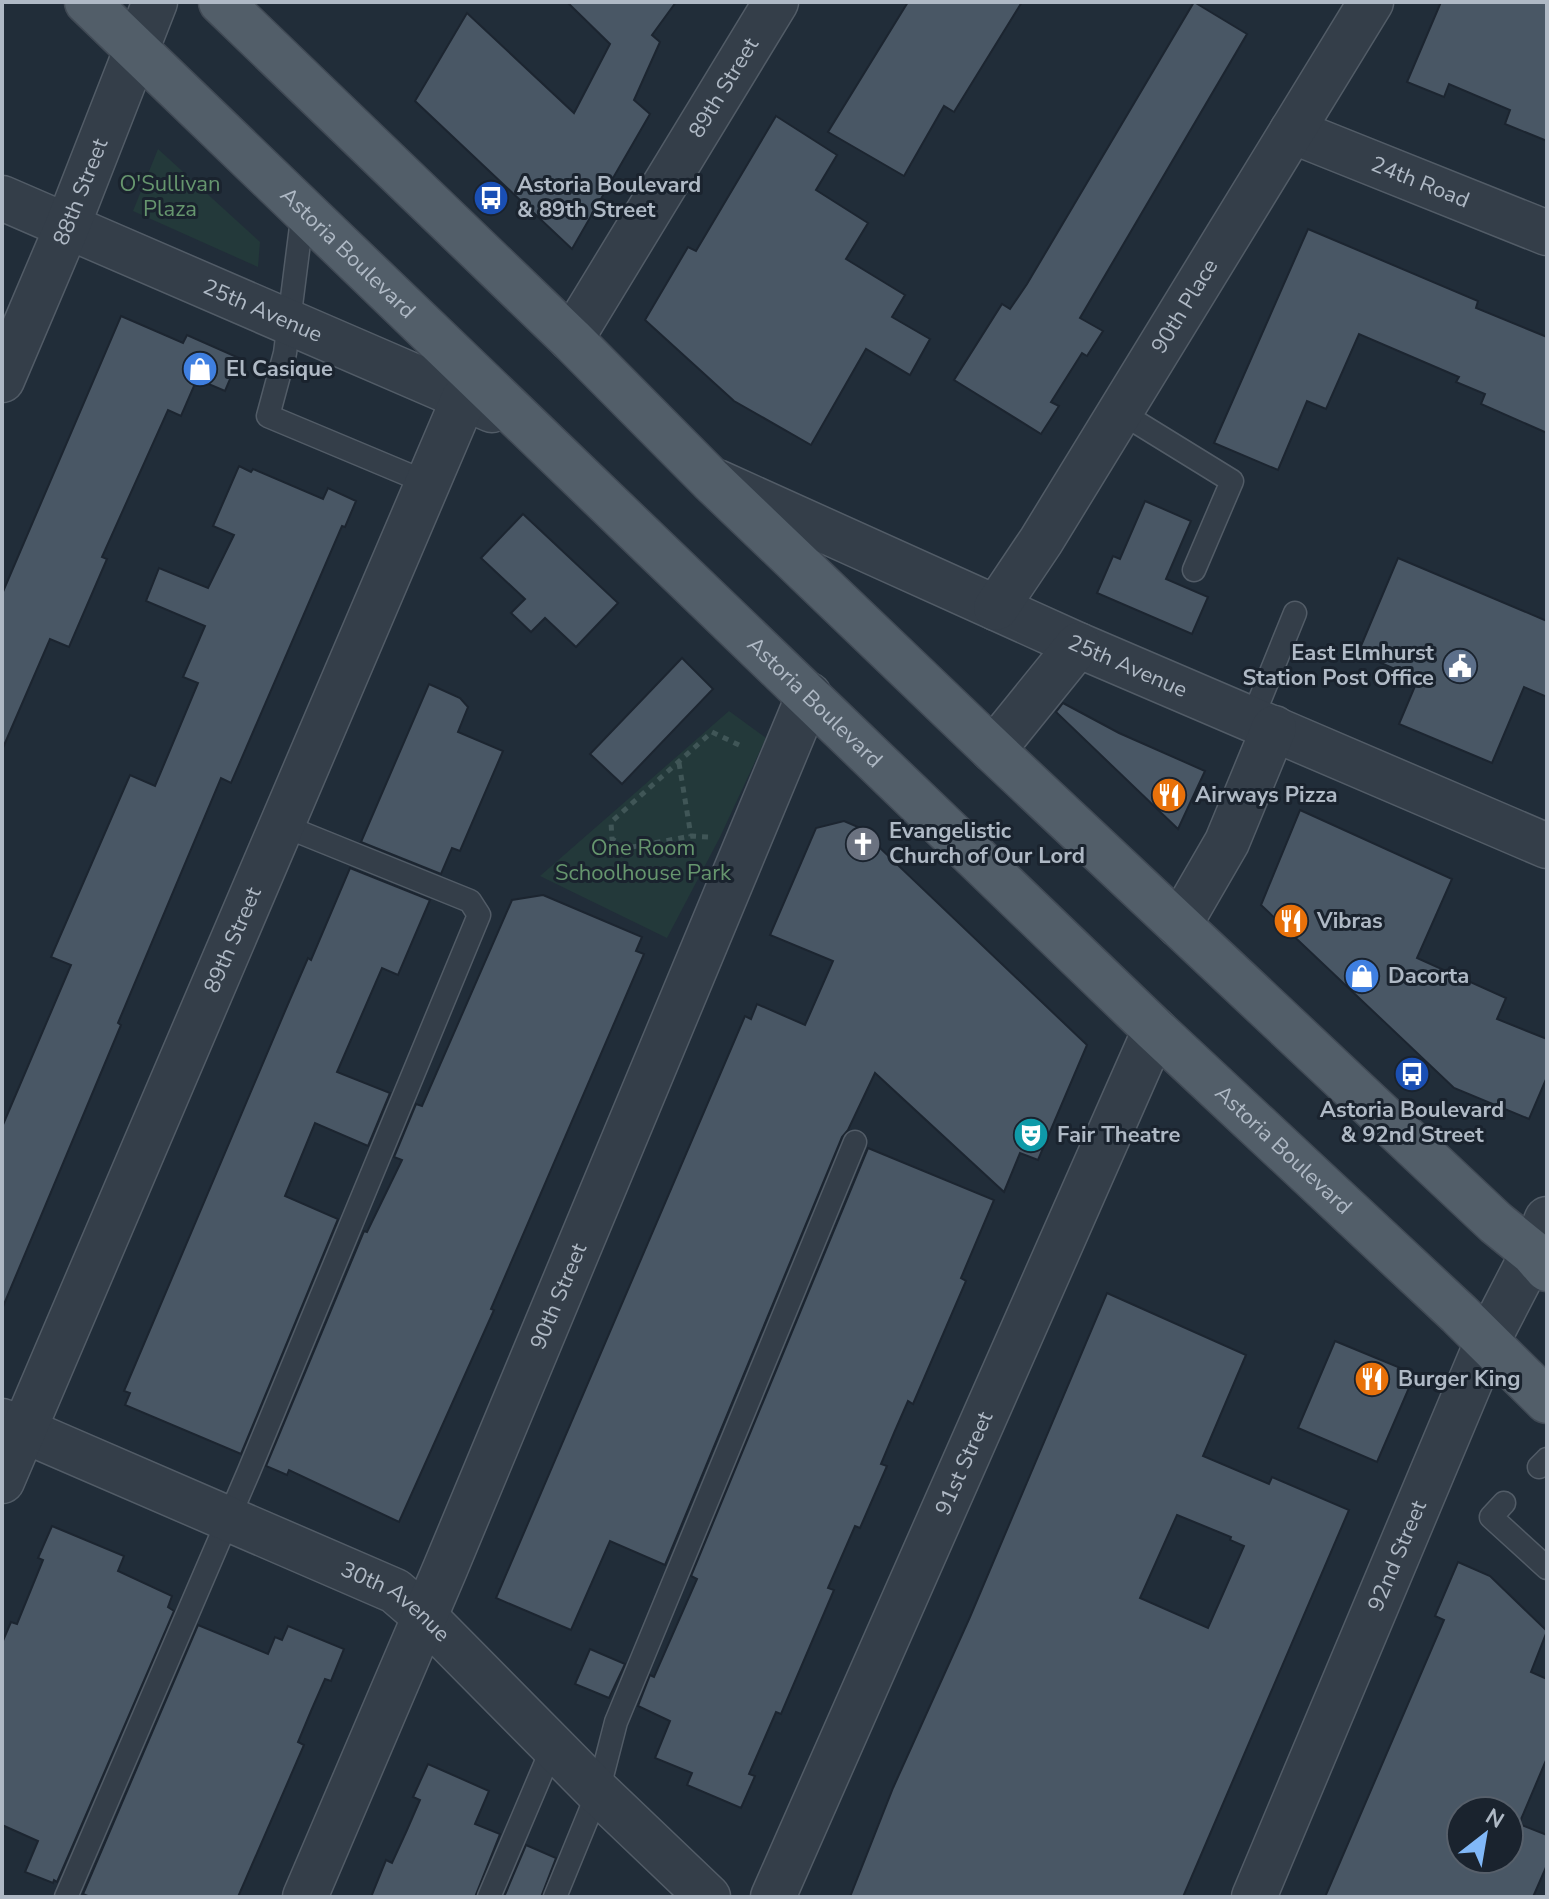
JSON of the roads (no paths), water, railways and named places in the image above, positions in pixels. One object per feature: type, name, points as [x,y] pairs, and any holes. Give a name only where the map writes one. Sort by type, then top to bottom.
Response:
[{"type":"main road","name":"Astoria Boulevard","points":[[87,2],[1155,1030],[1276,1141],[1547,1401]]},
{"type":"main road","points":[[221,2],[993,750],[1496,1223],[1542,1247]]},
{"type":"street","name":"88th Street","points":[[2,380],[67,227],[155,2]]},
{"type":"street","name":"89th Street","points":[[571,339],[776,2]]},
{"type":"street","name":"90th Place","points":[[996,608],[1371,2]]},
{"type":"street","name":"24th Road","points":[[1292,131],[1547,233]]},
{"type":"street","name":"25th Avenue","points":[[2,198],[525,424]]},
{"type":"street","name":"89th Street","points":[[2,1481],[13,1426],[282,825],[464,398]]},
{"type":"street","name":"25th Avenue","points":[[711,480],[1078,645],[1547,846]]},
{"type":"street","points":[[993,750],[1078,645]]},
{"type":"street","name":"90th Street","points":[[305,1897],[809,695]]},
{"type":"street","points":[[1179,925],[1227,842],[1263,724]]},
{"type":"street","name":"91st Street","points":[[773,1897],[1155,1030]]},
{"type":"street","name":"92nd Street","points":[[1254,1897],[1487,1342],[1542,1247]]},
{"type":"street","name":"30th Avenue","points":[[13,1426],[395,1591],[708,1897]]},
{"type":"lane","points":[[303,211],[285,353],[268,416],[428,483]]},
{"type":"lane","points":[[1120,412],[1232,481],[1194,570]]},
{"type":"lane","points":[[1263,724],[1295,613]]},
{"type":"lane","points":[[66,1897],[229,1517],[479,915],[470,901],[282,825]]},
{"type":"lane","points":[[555,1897],[598,1792],[616,1722],[855,1142]]},
{"type":"lane","points":[[1504,1503],[1491,1517],[1526,1537],[1547,1568]]},
{"type":"lane","points":[[489,1897],[553,1746]]},
{"type":"place","name":"Astoria Boulevard & 89th Street","points":[[491,198]]},
{"type":"place","name":"El Casique","points":[[200,369]]},
{"type":"place","name":"East Elmhurst Station Post Office","points":[[1460,666]]},
{"type":"place","name":"Airways Pizza","points":[[1169,795]]},
{"type":"place","name":"Evangelistic Church of Our Lord","points":[[863,844]]},
{"type":"place","name":"Vibras","points":[[1291,921]]},
{"type":"place","name":"Dacorta","points":[[1362,976]]},
{"type":"place","name":"Astoria Boulevard & 92nd Street","points":[[1412,1074]]},
{"type":"place","name":"Fair Theatre","points":[[1031,1135]]},
{"type":"place","name":"Burger King","points":[[1372,1379]]},
{"type":"park label","name":"O'Sullivan Plaza","points":[[170,196]]},
{"type":"park label","name":"One Room Schoolhouse Park","points":[[643,860]]}]
